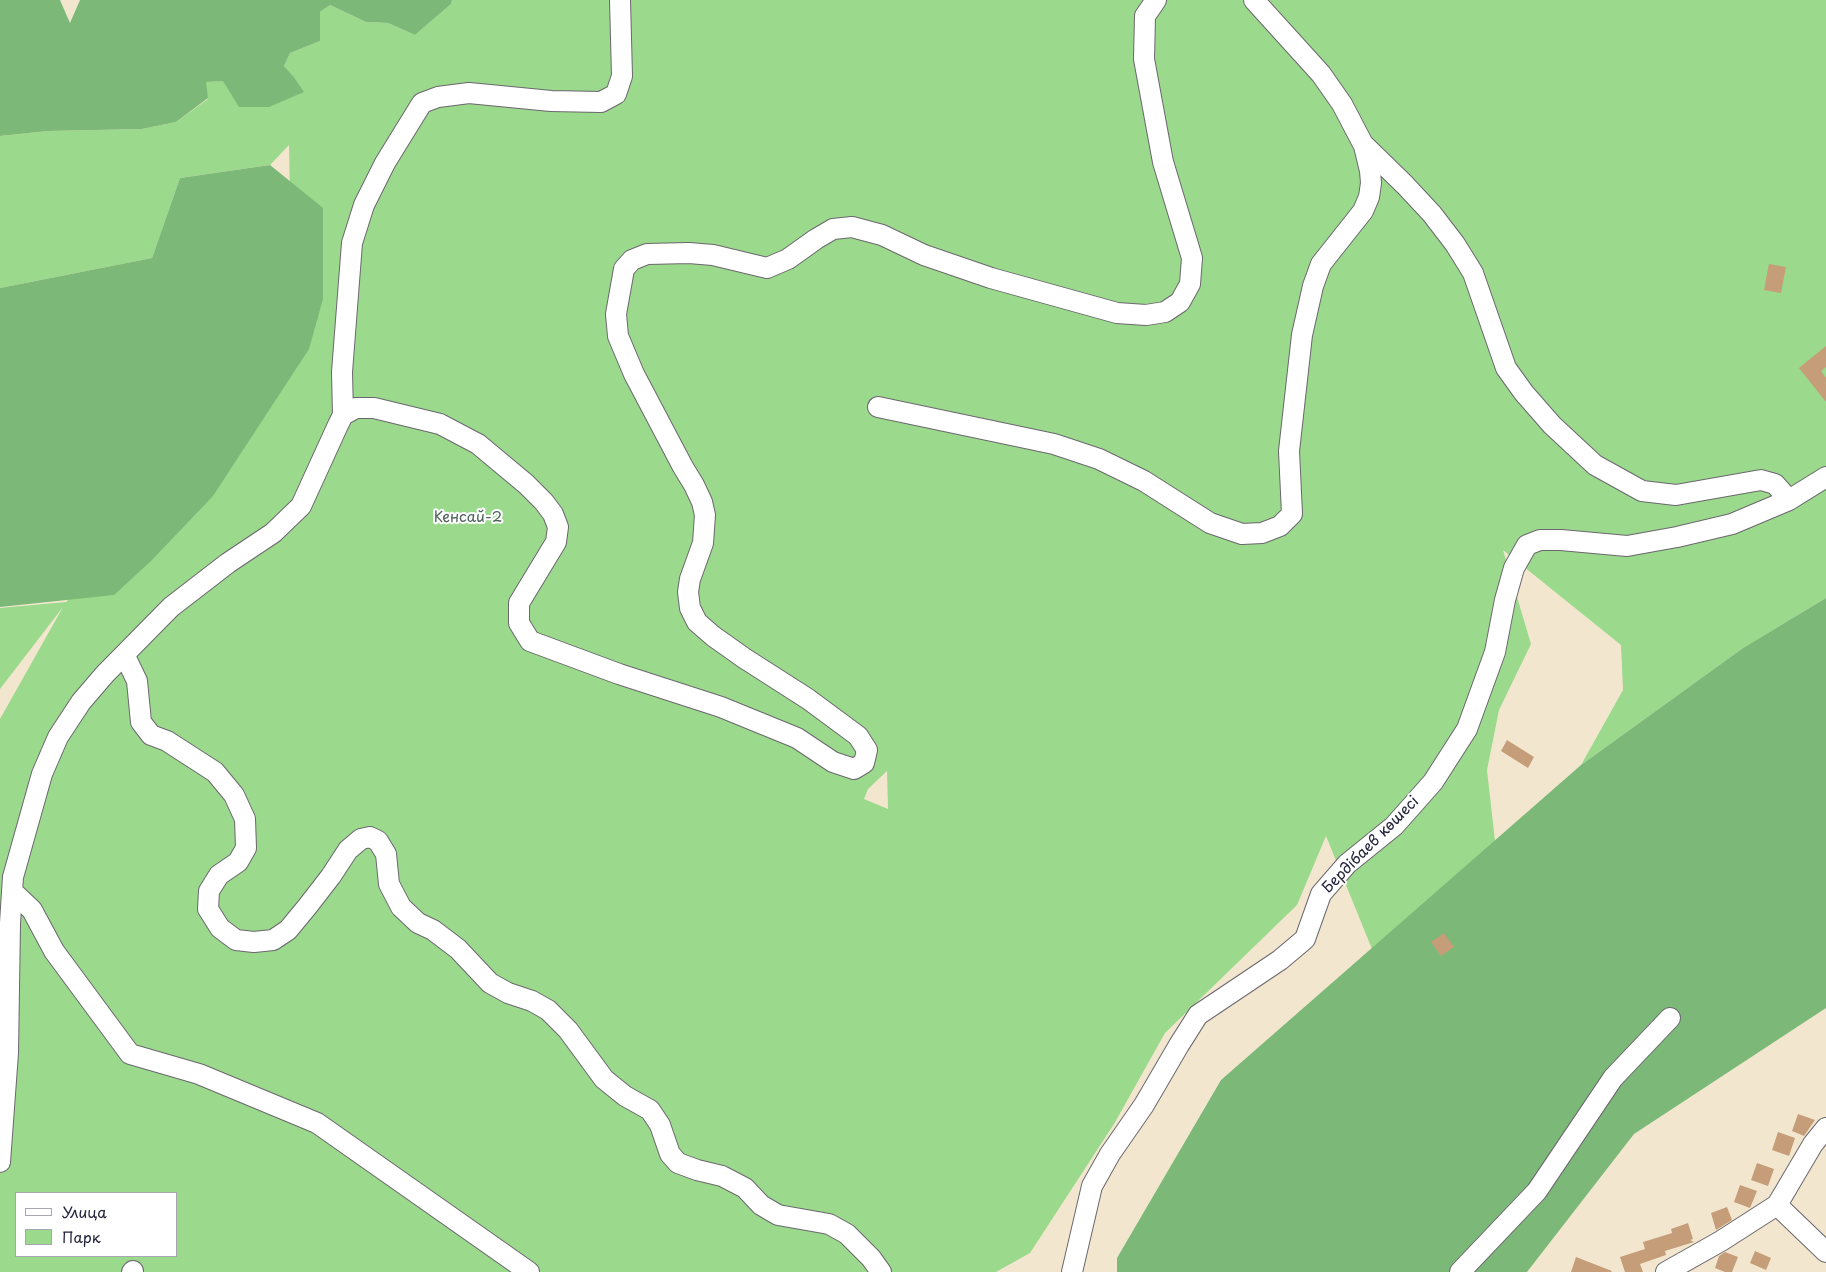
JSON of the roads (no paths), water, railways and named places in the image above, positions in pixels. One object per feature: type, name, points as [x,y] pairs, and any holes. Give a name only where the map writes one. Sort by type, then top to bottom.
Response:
[{"type":"street","points":[[344,416],[342,372],[352,243],[364,205],[385,163],[422,103],[438,97],[469,93],[551,101],[601,102],[616,94],[622,76],[620,0]]},
{"type":"street","points":[[0,1162],[8,1053],[13,877],[42,774],[58,738],[81,702],[105,674],[125,656],[171,607],[228,563],[273,533],[301,506],[338,425],[344,416],[356,408],[374,408],[440,424],[478,444],[526,484],[553,514],[558,527],[556,542],[519,603],[519,623],[530,641],[619,674],[721,707],[797,738],[833,762],[854,769],[864,763],[867,750],[858,736],[808,698],[713,636],[697,622],[690,608],[688,592],[690,579],[703,543],[705,515],[702,502],[694,485],[634,374],[618,336],[616,314],[624,269],[632,260],[647,254],[689,253],[713,255],[767,268],[788,259],[834,230],[852,227],[882,236],[924,255],[991,278],[1117,313],[1146,315],[1165,312],[1180,302],[1190,284],[1192,258],[1163,162],[1144,59],[1145,16],[1156,0]]},
{"type":"street","points":[[878,406],[1054,444],[1099,458],[1144,481],[1210,523],[1242,534],[1262,533],[1280,526],[1292,514],[1289,451],[1302,335],[1313,286],[1321,264],[1363,211],[1369,198],[1371,183],[1364,146],[1342,104],[1321,74],[1254,0]]},
{"type":"street","points":[[1364,146],[1406,185],[1455,244],[1473,272],[1506,368],[1552,426],[1595,465],[1642,491],[1676,495],[1761,480],[1776,484],[1789,500]]},
{"type":"street","name":"Бердібаев көшесі","points":[[1072,1272],[1092,1186],[1110,1154],[1144,1105],[1178,1045],[1198,1015],[1280,960],[1304,939],[1321,894],[1347,864],[1394,826],[1433,782],[1467,729],[1495,652],[1505,600],[1514,568],[1527,545],[1540,540],[1560,540],[1627,546],[1677,537],[1732,524],[1789,500],[1826,477]]},
{"type":"street","points":[[125,656],[137,681],[141,722],[152,735],[167,741],[215,772],[234,795],[245,820],[246,848],[238,862],[219,874],[208,891],[208,909],[220,928],[236,940],[254,942],[273,940],[288,930],[331,876],[348,850],[361,839],[370,837],[378,841],[386,854],[388,884],[401,907],[418,923],[433,930],[458,949],[490,983],[548,1010],[568,1030],[604,1079],[624,1096],[650,1110],[660,1126],[670,1154],[678,1163],[722,1176],[744,1188],[761,1205],[778,1214],[830,1224],[847,1234],[881,1272]]},
{"type":"street","points":[[12,891],[32,910],[54,950],[130,1054],[198,1074],[317,1123],[529,1272]]},
{"type":"street","points":[[1460,1272],[1537,1191],[1613,1078],[1670,1018]]},
{"type":"street","points":[[1666,1272],[1721,1241],[1777,1205],[1813,1144],[1826,1128]]},
{"type":"street","points":[[1777,1205],[1826,1252]]},
{"type":"park label","name":"Кенсай-2","points":[[468,518]]}]
